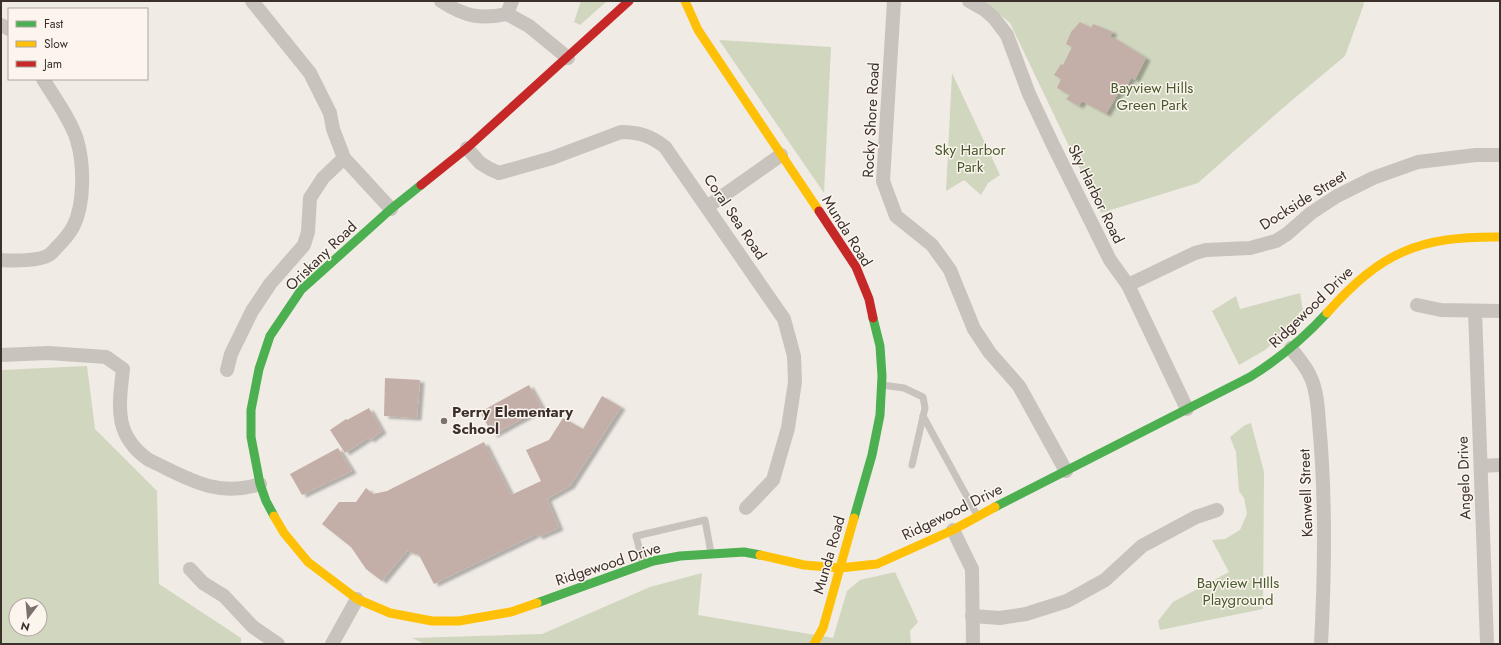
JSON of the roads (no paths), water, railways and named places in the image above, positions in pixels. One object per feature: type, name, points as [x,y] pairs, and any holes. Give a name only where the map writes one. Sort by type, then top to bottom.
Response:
[{"type":"street","points":[[252,1],[310,73],[330,113],[333,129],[344,158],[391,209]]},
{"type":"street","points":[[441,1],[467,15],[490,16],[509,7],[529,26],[568,58]]},
{"type":"street","name":"Oriskany Road","points":[[357,599],[308,562],[295,548],[274,518],[260,484],[253,453],[252,410],[259,369],[270,336],[301,290],[391,209],[467,148],[568,58],[629,1]]},
{"type":"street","name":"Munda Road","points":[[685,1],[698,30],[856,267],[869,299],[880,346],[882,385],[880,415],[872,454],[823,628],[814,644]]},
{"type":"street","name":"Rocky Shore Road","points":[[894,1],[883,181],[896,216],[932,245],[950,270],[974,329],[990,353],[1020,386],[1066,471]]},
{"type":"street","name":"Sky Harbor Road","points":[[969,1],[985,10],[994,18],[1007,35],[1029,94],[1053,145],[1110,260],[1128,285],[1187,409]]},
{"type":"street","points":[[1,260],[37,259],[49,255],[73,228],[78,214],[82,169],[77,140],[44,80]]},
{"type":"street","name":"Coral Sea Road","points":[[467,148],[480,163],[499,173],[552,158],[621,132],[633,132],[646,135],[665,147],[784,319],[794,356],[796,382],[788,428],[773,480],[746,508]]},
{"type":"street","points":[[707,207],[781,155]]},
{"type":"street","name":"Dockside Street","points":[[1128,285],[1195,253],[1206,250],[1250,248],[1276,241],[1287,234],[1311,213],[1338,196],[1373,178],[1418,162],[1470,156],[1500,155]]},
{"type":"street","points":[[227,370],[231,354],[252,311],[270,284],[304,245],[308,232],[310,198],[324,178],[344,158]]},
{"type":"street","name":"Ridgewood Drive","points":[[357,599],[390,613],[432,621],[459,621],[511,612],[652,561],[680,556],[744,552],[804,565],[840,568],[877,564],[953,530],[1250,377],[1291,348],[1306,335],[1354,283],[1393,256],[1423,244],[1440,240],[1474,236],[1500,237]]},
{"type":"street","points":[[1417,305],[1441,310],[1500,310]]},
{"type":"street","name":"Angelo Drive","points":[[1475,311],[1487,644]]},
{"type":"street","name":"Kenwell Street","points":[[1291,348],[1311,376],[1319,409],[1325,533],[1321,644]]},
{"type":"street","points":[[1,355],[48,353],[106,357],[123,369],[119,404],[120,420],[126,435],[135,449],[142,455],[149,460],[209,486],[240,489],[260,484]]},
{"type":"street","points":[[1481,466],[1500,465]]},
{"type":"street","points":[[972,616],[1000,618],[1026,614],[1067,601],[1105,580],[1142,546],[1196,517],[1217,510]]},
{"type":"street","points":[[953,530],[972,569],[974,588],[972,616],[973,644]]},
{"type":"street","points":[[190,569],[203,583],[224,596],[253,627],[278,644]]},
{"type":"street","points":[[332,644],[357,599]]},
{"type":"lane","points":[[882,385],[904,388],[923,397],[925,408],[912,465]]},
{"type":"lane","points":[[923,416],[978,516]]},
{"type":"lane","points":[[644,565],[636,536],[705,520],[711,554]]},
{"type":"place","name":"Perry Elementary School","points":[[444,421]]},
{"type":"park label","name":"Bayview Hills Green Park","points":[[1152,96]]},
{"type":"park label","name":"Sky Harbor Park","points":[[970,158]]},
{"type":"park label","name":"Bayview HIlls Playground","points":[[1238,592]]}]
